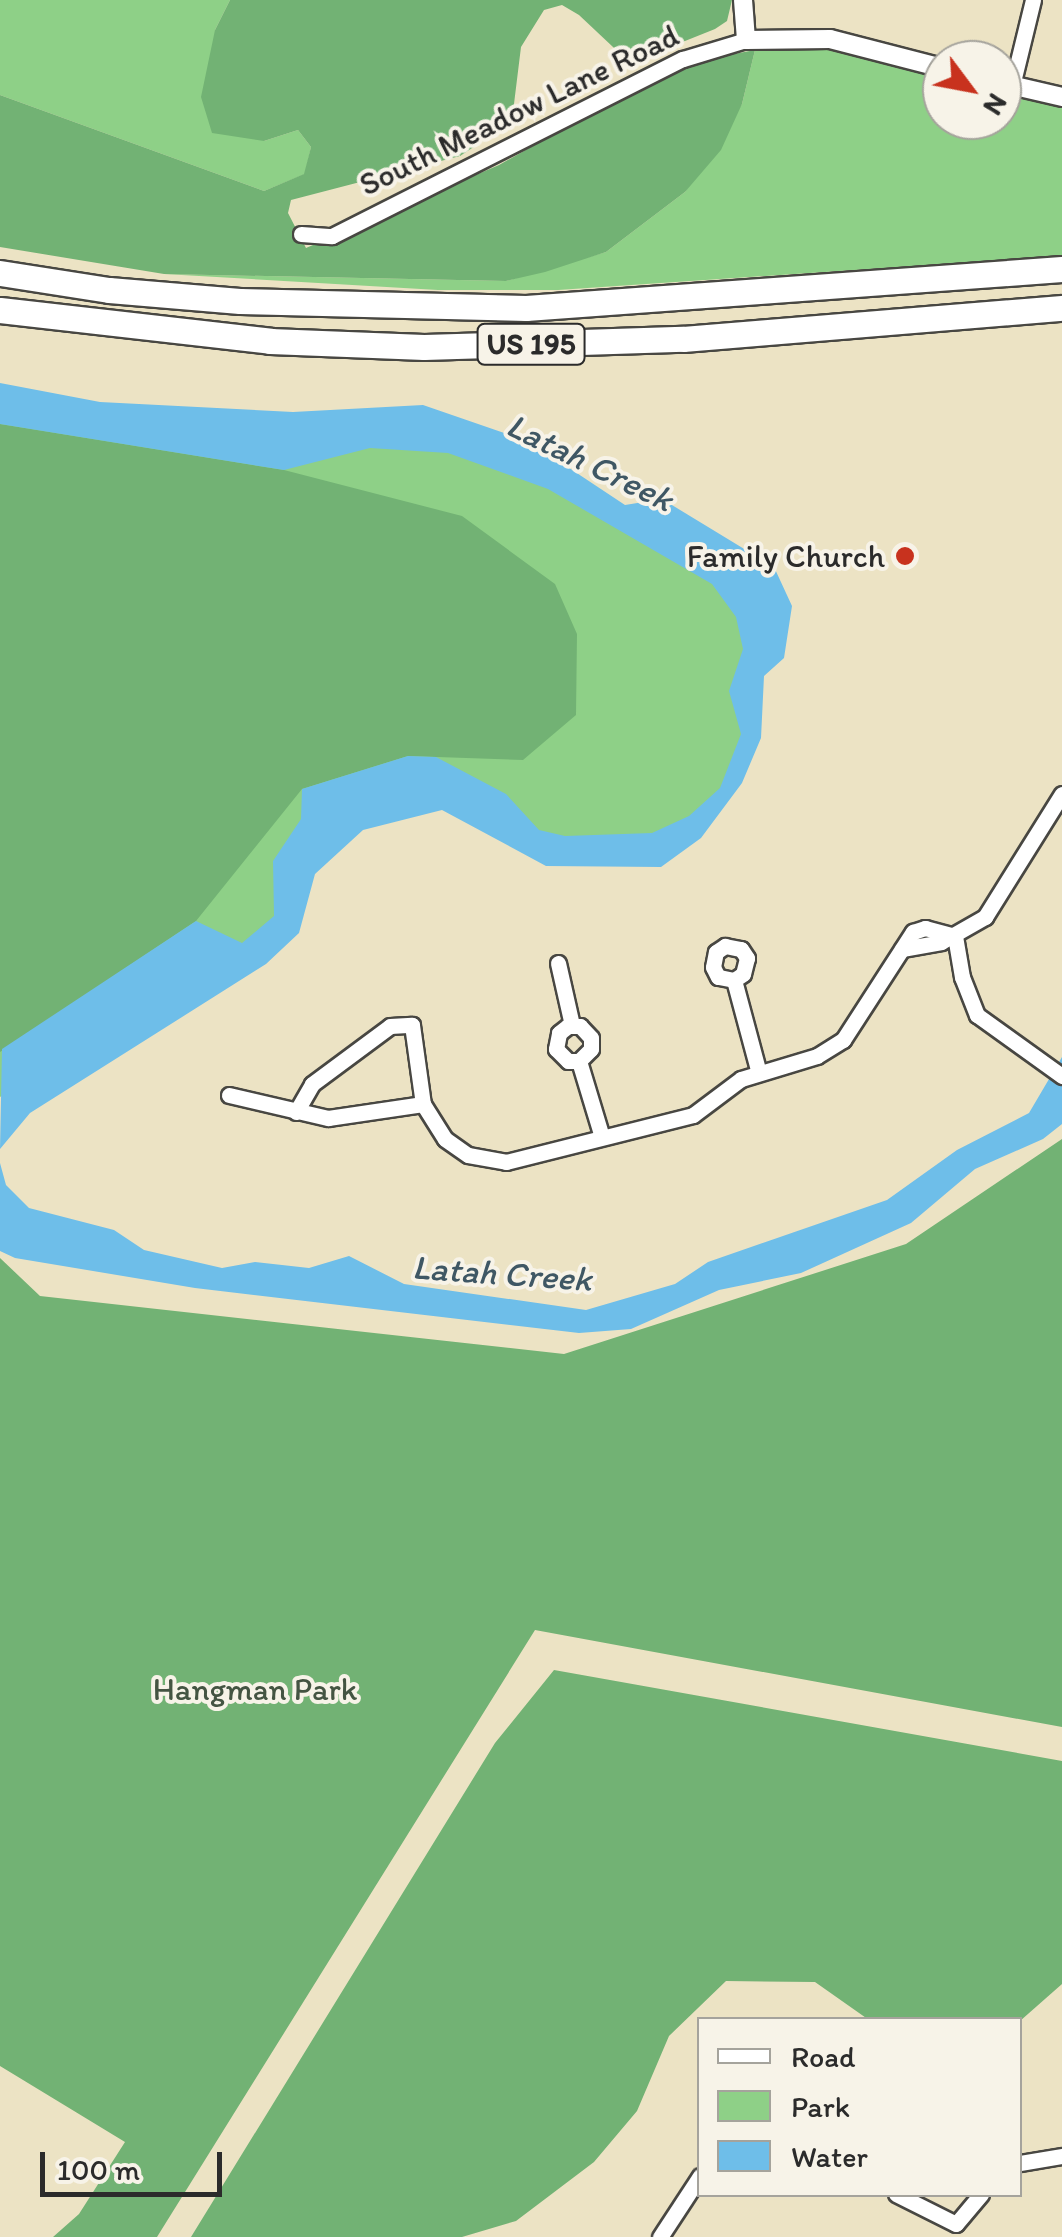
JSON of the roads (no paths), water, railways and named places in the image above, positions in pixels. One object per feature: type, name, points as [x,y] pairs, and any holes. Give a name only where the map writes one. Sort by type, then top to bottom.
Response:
[{"type":"highway","name":"US 195","points":[[0,273],[109,290],[240,301],[526,308],[669,301],[1062,268]]},
{"type":"highway","name":"US 195","points":[[0,310],[270,341],[424,347],[683,339],[1062,308]]},
{"type":"street","points":[[743,0],[746,40]]},
{"type":"street","points":[[1021,40],[1033,0]]},
{"type":"street","name":"South Meadow Lane Road","points":[[301,234],[332,236],[682,59],[746,40],[830,39],[922,63]]},
{"type":"street","points":[[1022,88],[1062,97]]},
{"type":"street","points":[[296,1112],[312,1084],[390,1026],[412,1025],[423,1104],[445,1138],[485,1160],[506,1162],[693,1115],[741,1080],[817,1056],[843,1040],[908,935],[925,928],[955,936],[985,917],[1062,794]]},
{"type":"street","points":[[955,936],[962,977],[976,1015],[1062,1076]]},
{"type":"street","points":[[558,963],[572,1025]]},
{"type":"street","points":[[734,980],[759,1072]]},
{"type":"street","points":[[572,1025],[584,1029],[591,1038],[591,1049],[580,1060],[568,1061],[556,1049],[559,1032],[572,1025]]},
{"type":"street","points":[[580,1060],[602,1137]]},
{"type":"street","points":[[228,1096],[328,1118],[423,1104]]},
{"type":"street","points":[[1022,2163],[1062,2156]]},
{"type":"street","points":[[660,2237],[697,2181]]},
{"type":"street","points":[[901,2197],[960,2230],[978,2197]]},
{"type":"water","points":[[0,383],[100,402],[293,412],[423,405],[530,442],[625,505],[662,499],[774,567],[792,606],[784,658],[764,676],[761,738],[742,783],[701,838],[661,867],[546,866],[442,810],[363,830],[315,874],[299,933],[266,964],[30,1113],[0,1149],[2,1049],[196,921],[242,943],[274,916],[273,861],[301,819],[302,789],[408,756],[436,757],[506,794],[539,830],[565,836],[652,833],[689,816],[720,788],[741,734],[729,691],[743,649],[736,617],[712,584],[548,489],[448,453],[370,448],[284,470],[0,424]]},
{"type":"water","points":[[1062,1057],[1062,1124],[1043,1139],[975,1169],[911,1223],[801,1273],[719,1290],[631,1329],[579,1333],[195,1288],[15,1258],[0,1251],[0,1163],[6,1185],[29,1208],[114,1230],[144,1250],[222,1268],[255,1262],[309,1268],[349,1256],[404,1284],[586,1310],[675,1284],[708,1262],[887,1200],[957,1150],[1029,1113]]},
{"type":"place","name":"Family Church","points":[[905,556]]},
{"type":"water label","name":"Latah Creek","points":[[590,462]]},
{"type":"water label","name":"Latah Creek","points":[[502,1273]]},
{"type":"park label","name":"Hangman Park","points":[[255,1689]]}]
